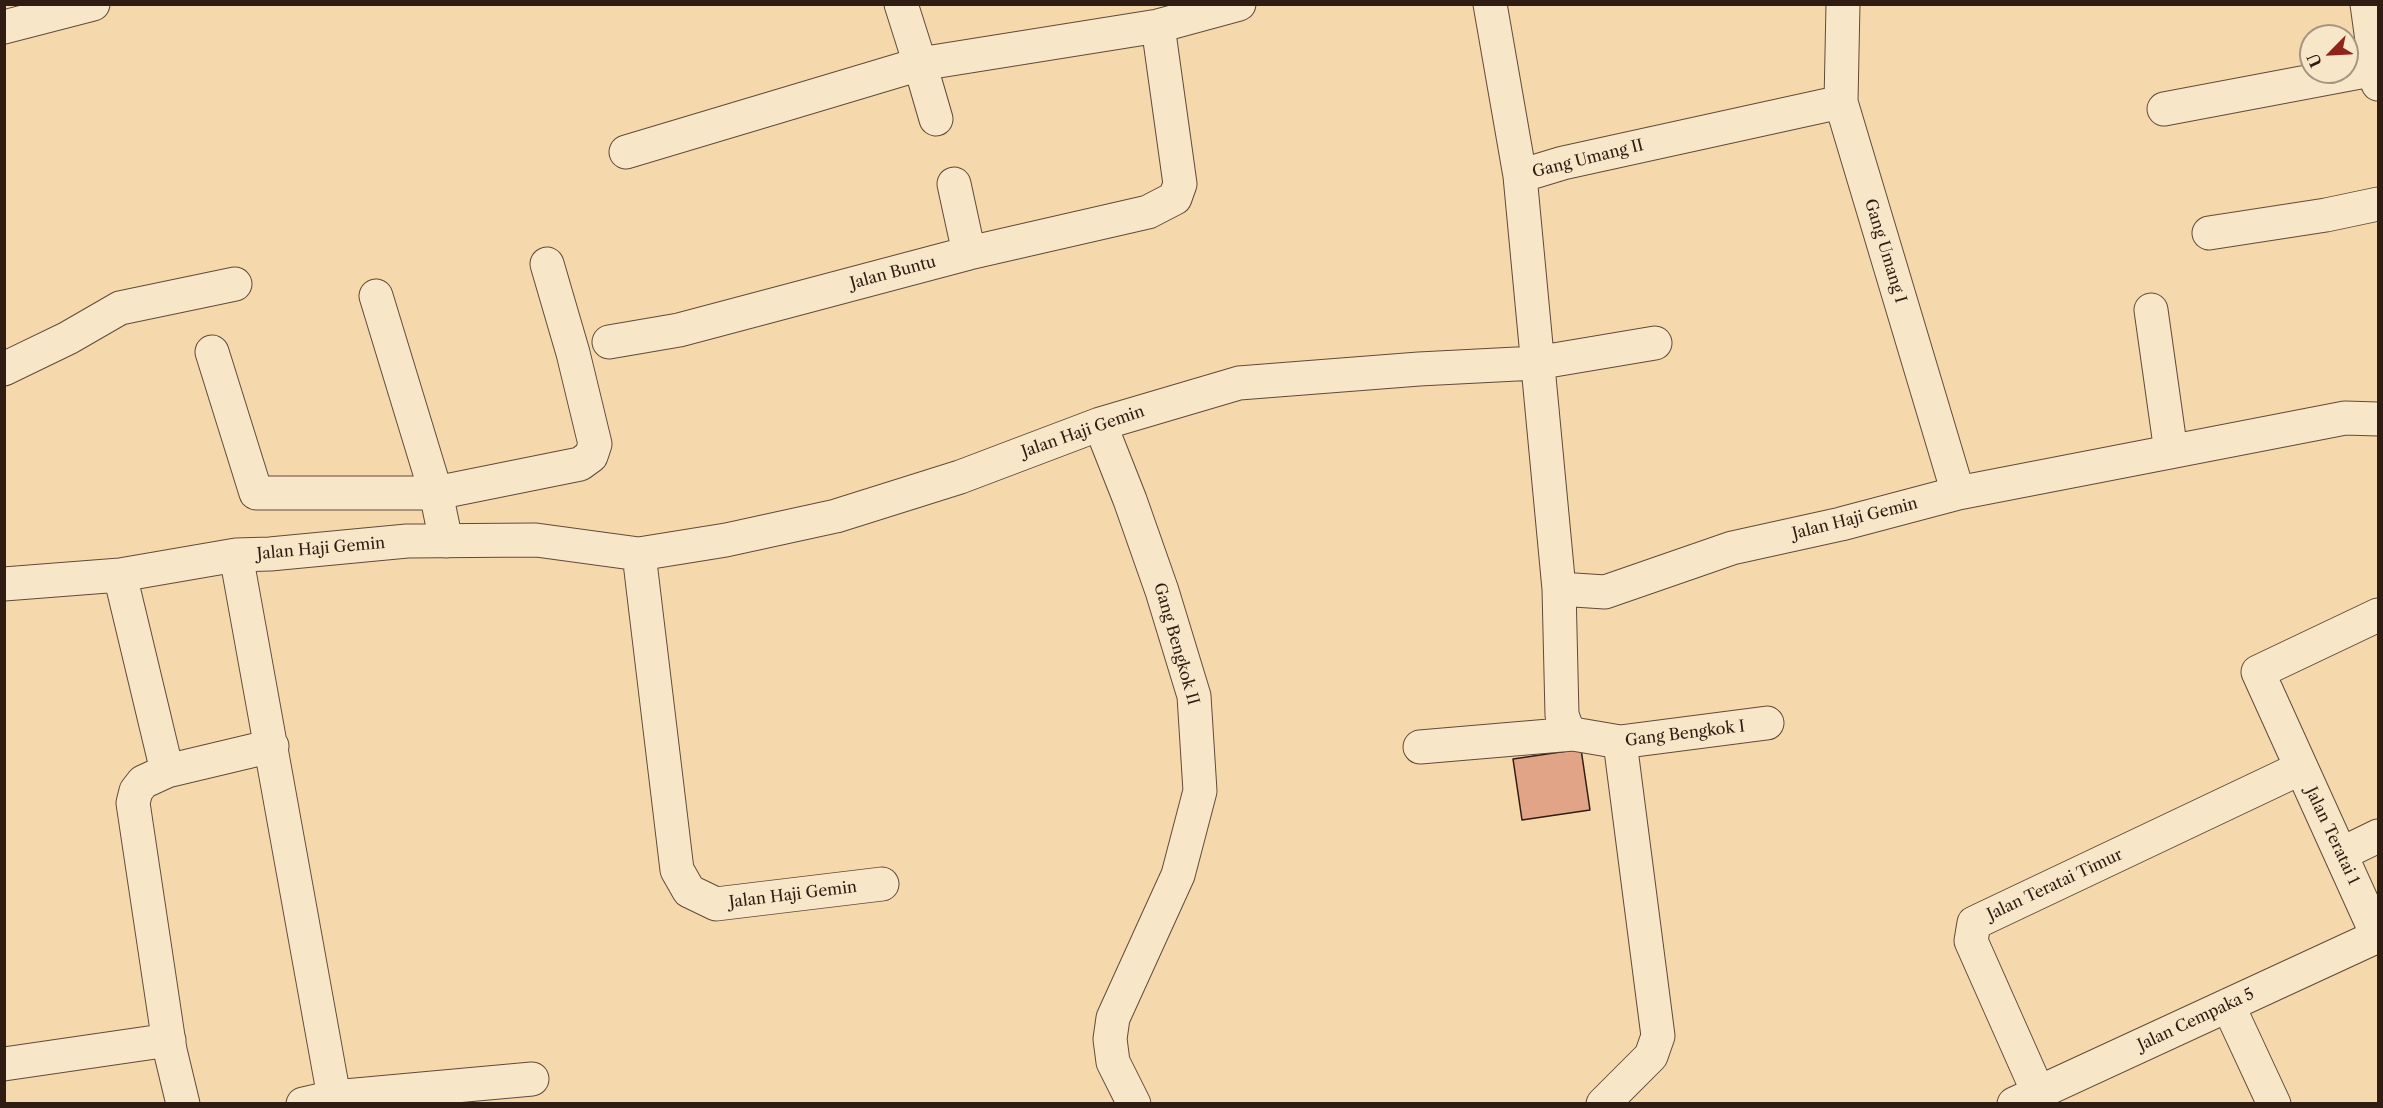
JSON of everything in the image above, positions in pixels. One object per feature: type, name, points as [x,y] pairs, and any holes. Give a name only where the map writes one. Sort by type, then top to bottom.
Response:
[{"type":"street","points":[[4,27],[93,4]]},
{"type":"street","points":[[901,4],[936,119]]},
{"type":"street","points":[[626,152],[920,64],[1158,26],[1239,4]]},
{"type":"street","points":[[1490,4],[1520,176]]},
{"type":"street","name":"Gang Umang I","points":[[1843,4],[1841,102],[1958,493]]},
{"type":"street","points":[[2164,109],[2377,77],[2367,4]]},
{"type":"street","name":"Jalan Buntu","points":[[609,342],[679,330],[969,253],[1148,212],[1174,198],[1180,184],[1158,26]]},
{"type":"street","name":"Gang Umang II","points":[[1536,363],[1520,176],[1563,163],[1841,102]]},
{"type":"street","points":[[954,184],[969,253]]},
{"type":"street","points":[[2209,233],[2326,215],[2379,204]]},
{"type":"street","points":[[212,351],[256,493],[436,493],[580,464],[591,456],[596,444],[547,264]]},
{"type":"street","points":[[4,369],[68,338],[120,308],[235,284]]},
{"type":"street","points":[[375,296],[436,493],[446,541]]},
{"type":"street","points":[[2151,310],[2171,452]]},
{"type":"street","name":"Jalan Haji Gemin","points":[[4,584],[120,575],[236,555],[268,546],[407,541],[536,540],[639,554],[726,540],[836,516],[960,477],[1100,424],[1239,382],[1536,363],[1655,343]]},
{"type":"street","points":[[1536,363],[1559,589],[1562,715],[1566,726],[1573,734]]},
{"type":"street","name":"Jalan Haji Gemin","points":[[1559,589],[1605,592],[1732,548],[1841,524],[1958,493],[2344,418],[2379,419]]},
{"type":"street","name":"Gang Bengkok II","points":[[1100,424],[1134,510],[1194,696],[1200,791],[1178,875],[1113,1018],[1110,1039],[1113,1062],[1134,1104]]},
{"type":"street","name":"Jalan Haji Gemin","points":[[639,554],[677,870],[689,891],[716,904],[882,884]]},
{"type":"street","points":[[236,555],[272,746],[319,1100],[532,1079]]},
{"type":"street","points":[[120,575],[167,771]]},
{"type":"street","points":[[2301,768],[2258,672],[2379,615]]},
{"type":"street","name":"Gang Bengkok I","points":[[1420,747],[1573,734],[1620,742],[1767,723]]},
{"type":"street","points":[[1604,1104],[1651,1056],[1658,1036],[1620,742]]},
{"type":"street","points":[[183,1104],[169,1040],[133,803],[142,782],[167,771],[272,746]]},
{"type":"street","name":"Jalan Teratai 1","points":[[2301,768],[2378,936]]},
{"type":"street","name":"Jalan Teratai Timur","points":[[2047,1095],[1971,941],[1974,923],[2301,768]]},
{"type":"street","points":[[2341,854],[2379,836]]},
{"type":"street","name":"Jalan Cempaka 5","points":[[2047,1095],[2228,1005],[2378,936]]},
{"type":"street","points":[[2228,1005],[2274,1104]]},
{"type":"street","points":[[4,1064],[169,1040]]},
{"type":"building","points":[[1581,749],[1590,810],[1522,820],[1513,759]]}]
